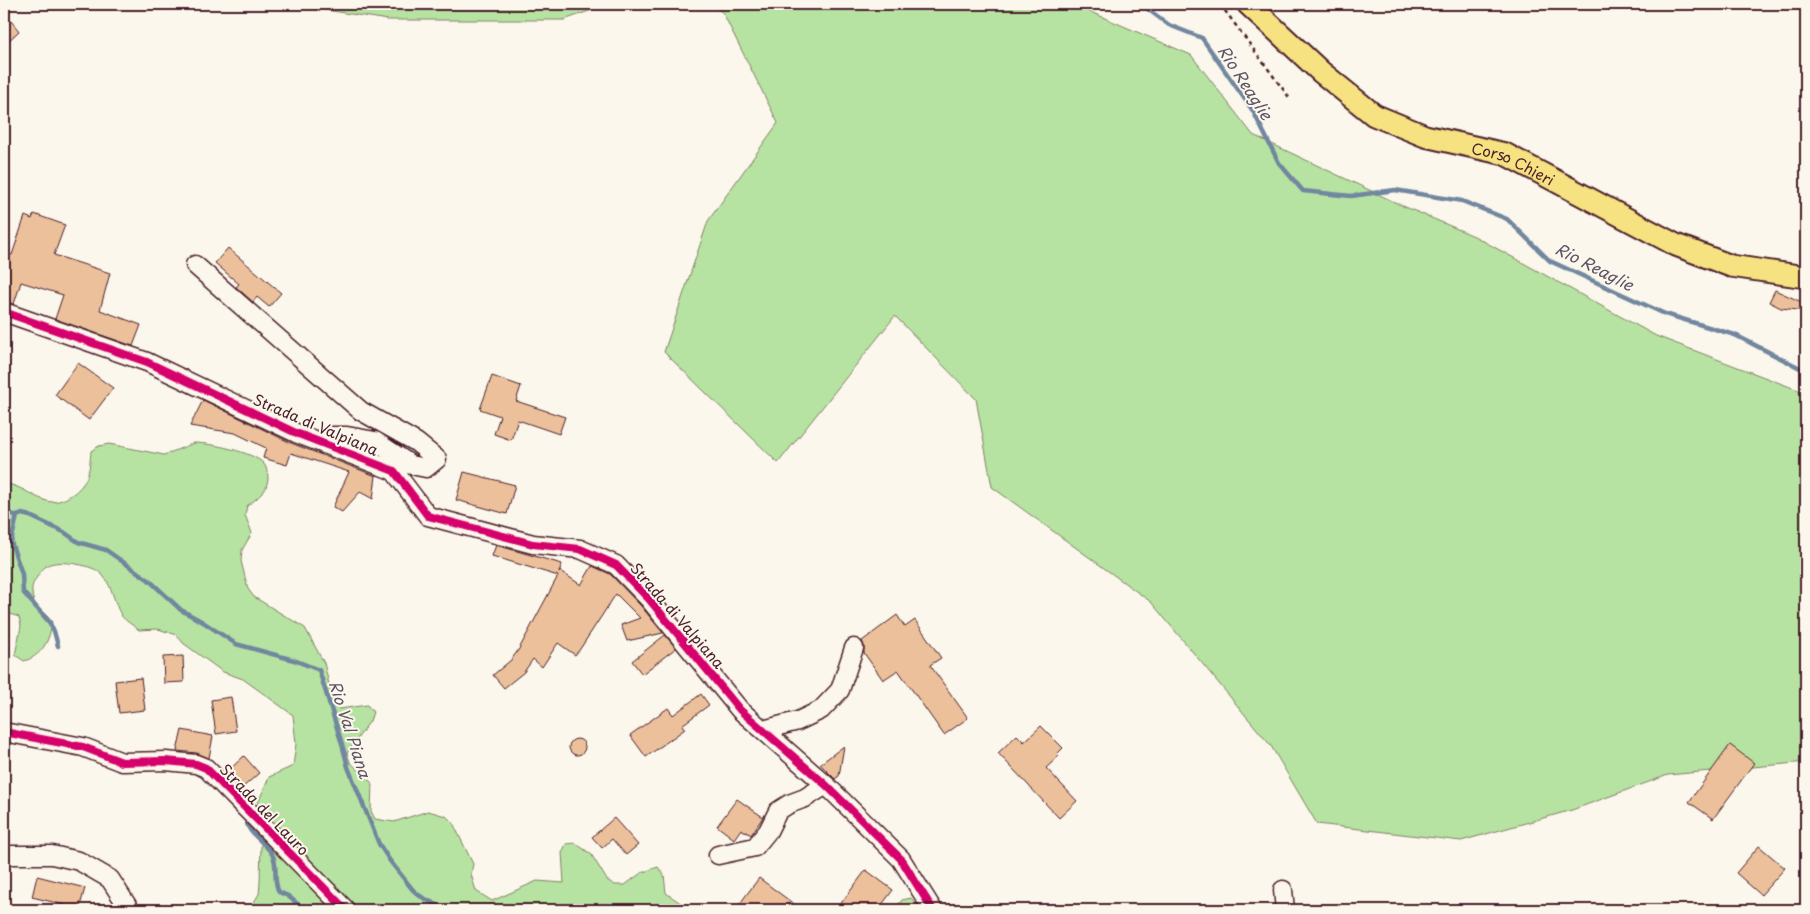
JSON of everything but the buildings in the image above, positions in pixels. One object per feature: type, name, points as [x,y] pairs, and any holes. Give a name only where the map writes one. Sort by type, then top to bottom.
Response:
[{"type":"main road","name":"Corso Chieri","points":[[1248,4],[1321,72],[1374,115],[1425,136],[1505,154],[1676,245],[1731,266],[1806,277]]},
{"type":"street","points":[[195,265],[360,411],[416,442],[437,459],[426,468],[411,465],[375,441],[348,436],[331,436],[323,444]]},
{"type":"street","name":"Strada di Valpiana","points":[[4,312],[147,362],[296,433],[394,471],[428,516],[533,544],[580,549],[616,565],[649,599],[740,710],[826,785],[901,859],[933,910]]},
{"type":"street","points":[[763,730],[798,721],[821,710],[840,690],[854,648]]},
{"type":"street","name":"Strada del Lauro","points":[[4,732],[83,747],[122,762],[166,761],[196,764],[206,768],[346,910]]},
{"type":"street","points":[[718,855],[755,847],[768,831],[778,811],[826,785]]},
{"type":"street","points":[[4,855],[52,855],[79,861],[110,879],[130,910]]},
{"type":"street","points":[[1283,890],[1285,910]]},
{"type":"path","points":[[1220,4],[1291,100]]},
{"type":"green space","points":[[317,4],[609,4],[564,20],[388,20],[326,10]]},
{"type":"green space","points":[[711,4],[1072,4],[1191,55],[1253,135],[1403,206],[1474,236],[1656,336],[1806,393],[1806,762],[1668,775],[1572,810],[1461,841],[1317,824],[1271,746],[1151,602],[992,487],[976,399],[895,316],[778,463],[664,352],[708,221],[778,123],[723,13]]},
{"type":"green space","points":[[194,443],[221,446],[242,452],[259,460],[266,467],[268,479],[265,489],[259,497],[247,506],[245,515],[252,533],[242,550],[241,561],[248,589],[254,597],[305,628],[324,663],[333,701],[339,709],[367,705],[373,712],[370,721],[347,753],[350,762],[372,783],[371,811],[375,819],[394,822],[428,811],[446,816],[453,823],[473,864],[471,874],[476,891],[492,901],[537,881],[564,883],[562,853],[566,844],[575,843],[591,854],[607,880],[615,885],[625,885],[641,873],[658,867],[664,875],[666,893],[682,904],[684,910],[249,910],[259,894],[260,883],[261,844],[257,805],[269,777],[293,766],[296,744],[293,715],[243,679],[223,672],[183,643],[177,635],[158,629],[139,630],[121,615],[103,575],[88,567],[68,563],[50,564],[42,570],[36,579],[32,588],[34,601],[52,622],[47,641],[40,651],[30,659],[24,661],[15,655],[21,626],[19,617],[4,612],[4,483],[16,486],[44,500],[56,502],[74,493],[83,484],[90,465],[91,451],[99,446],[109,444],[164,455]]},
{"type":"green space","points":[[911,898],[922,910],[894,910],[902,900]]},
{"type":"waterway","name":"Rio Reaglie","points":[[1141,4],[1169,25],[1202,38],[1253,111],[1279,163],[1303,191],[1351,196],[1395,190],[1462,201],[1507,219],[1550,261],[1665,314],[1735,335],[1806,371]]},
{"type":"waterway","name":"Rio Val Piana","points":[[4,511],[17,516],[22,514],[30,516],[64,532],[78,542],[106,550],[149,580],[181,610],[236,644],[294,660],[319,670],[348,767],[379,844],[413,890],[420,896],[446,910]]},
{"type":"waterway","points":[[17,516],[11,542],[22,574],[23,592],[49,622],[54,631],[58,646]]},
{"type":"waterway","points":[[246,817],[249,828],[272,854],[279,892],[288,896],[305,910]]},
{"type":"cycle path","points":[[4,312],[147,362],[296,433],[394,471],[428,516],[533,544],[580,549],[616,565],[649,599],[740,710],[826,785],[901,859],[933,910]]},
{"type":"cycle path","points":[[4,732],[83,747],[122,762],[166,761],[196,764],[206,768],[346,910]]}]
